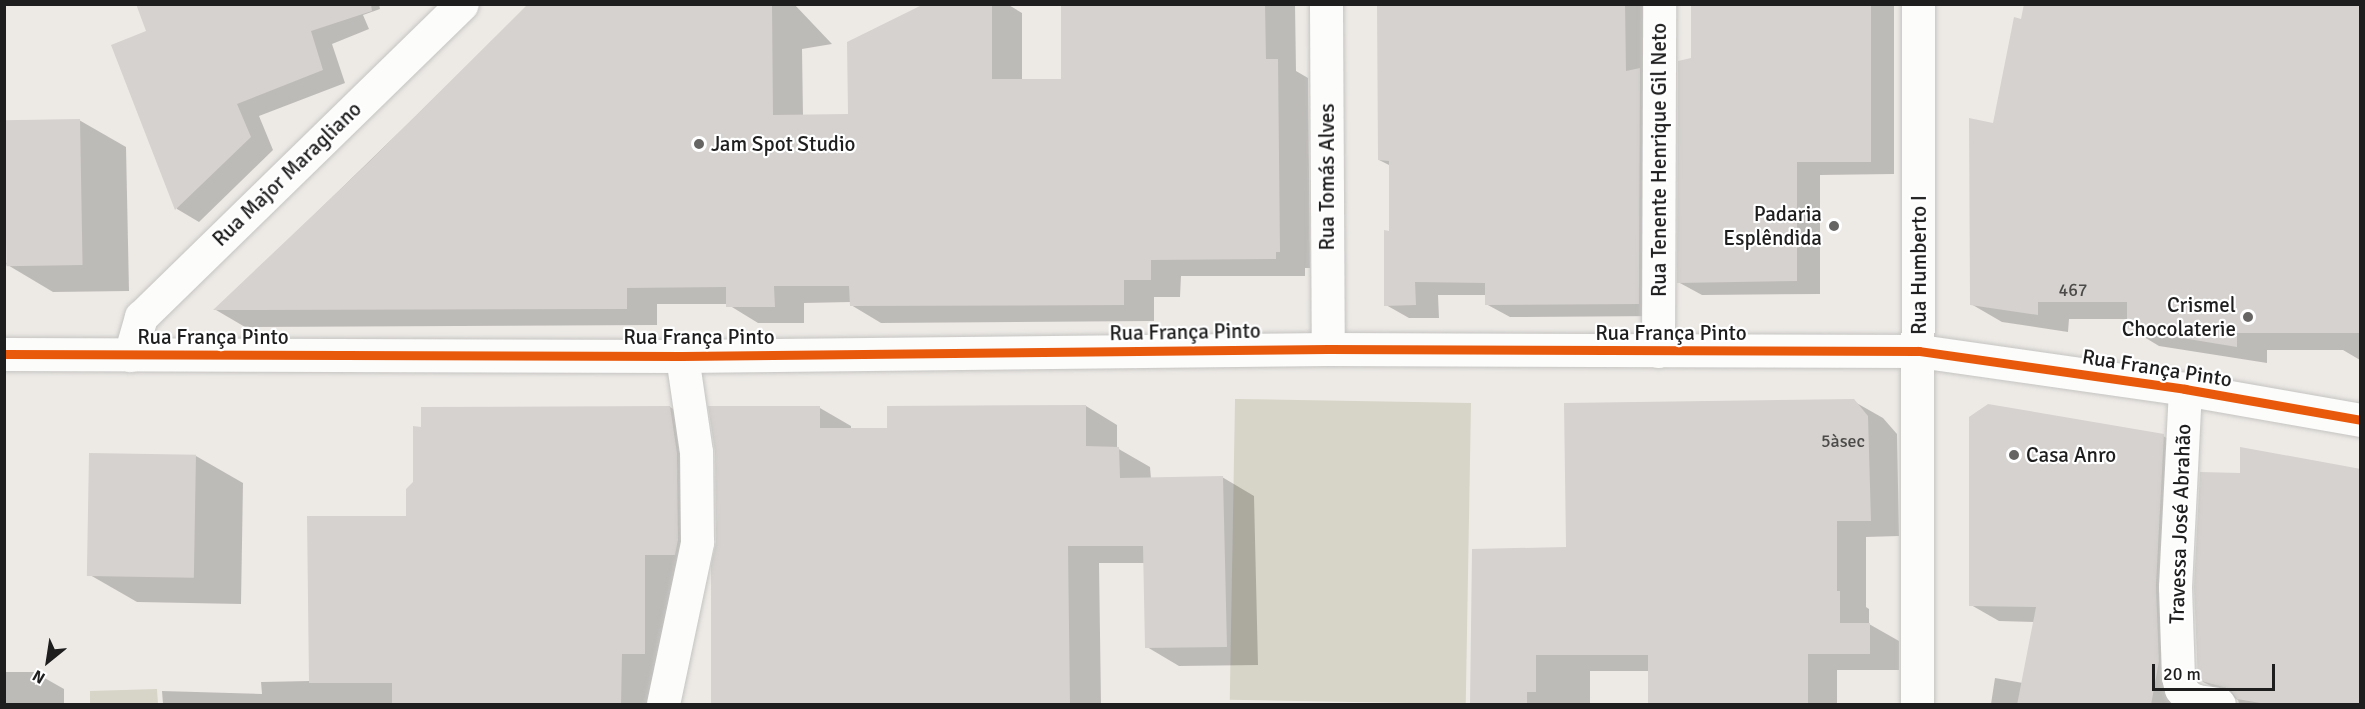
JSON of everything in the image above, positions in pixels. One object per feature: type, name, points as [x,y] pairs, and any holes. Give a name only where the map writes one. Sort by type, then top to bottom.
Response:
[{"type":"street","name":"Rua Tomás Alves","points":[[1326,4],[1328,349]]},
{"type":"street","name":"Rua Tenente Henrique Gil Neto","points":[[1658,351],[1659,4]]},
{"type":"street","name":"Rua Humberto I","points":[[1917,705],[1918,4]]},
{"type":"street","name":"Rua Major Maragliano","points":[[130,355],[141,316],[450,10]]},
{"type":"street","name":"Rua França Pinto","points":[[4,354],[682,356],[1328,349],[1919,351],[2185,389],[2361,420]]},
{"type":"street","points":[[663,705],[697,542],[696,452],[682,356]]},
{"type":"street","name":"Travessa José Abrahão","points":[[2185,389],[2175,587],[2178,676],[2181,689],[2188,697],[2219,705]]},
{"type":"shaded area","points":[[1235,399],[1471,403],[1466,704],[1230,700]]},
{"type":"shaded area","points":[[157,689],[158,704],[90,704],[90,691]]},
{"type":"building","points":[[136,4],[371,4],[372,11],[311,31],[323,70],[237,104],[251,137],[175,210],[111,45],[146,31]]},
{"type":"building","points":[[528,4],[772,4],[773,115],[848,114],[847,42],[924,4],[992,4],[992,79],[1061,79],[1061,4],[1265,4],[1266,59],[1278,59],[1280,252],[1276,252],[1276,259],[1151,260],[1151,280],[1124,280],[1124,305],[850,306],[849,286],[774,286],[775,307],[726,307],[726,287],[627,288],[627,309],[213,310],[368,163]]},
{"type":"building","points":[[1377,4],[1625,4],[1626,71],[1640,68],[1639,304],[1485,305],[1485,283],[1415,282],[1416,305],[1384,306],[1384,230],[1389,231],[1389,161],[1378,160]]},
{"type":"building","points":[[1691,4],[1871,4],[1871,162],[1797,162],[1797,281],[1677,283],[1678,61],[1691,58]]},
{"type":"building","points":[[2024,4],[2361,4],[2361,333],[2237,333],[2237,347],[2127,329],[2127,302],[2038,302],[2038,315],[1970,305],[1969,118],[1993,123],[2014,17],[2021,19]]},
{"type":"building","points":[[80,119],[83,265],[7,266],[4,120]]},
{"type":"building","points":[[1854,399],[1868,416],[1871,521],[1837,521],[1837,591],[1840,591],[1840,623],[1870,623],[1870,654],[1808,654],[1808,705],[1648,705],[1648,655],[1536,655],[1536,692],[1527,692],[1527,705],[1470,705],[1472,549],[1566,547],[1564,403]]},
{"type":"building","points":[[1988,404],[2164,434],[2156,586],[2159,661],[2151,705],[2017,705],[2036,607],[1969,606],[1969,417]]},
{"type":"building","points":[[1086,405],[1086,446],[1119,447],[1120,478],[1223,476],[1227,647],[1145,648],[1143,546],[1068,546],[1070,705],[711,705],[711,565],[716,542],[715,452],[708,406],[820,406],[820,428],[887,428],[887,406]]},
{"type":"building","points":[[670,406],[677,453],[678,540],[675,555],[645,555],[645,654],[622,654],[621,705],[392,705],[392,683],[309,683],[307,516],[406,516],[406,489],[413,482],[413,426],[421,427],[421,407]]},
{"type":"building","points":[[2240,447],[2361,469],[2361,705],[2272,705],[2237,699],[2230,689],[2198,680],[2194,587],[2200,472],[2240,473]]},
{"type":"building","points":[[89,453],[196,455],[194,578],[87,576]]},
{"type":"cycle path","points":[[4,354],[682,356],[1328,349],[1919,351],[2185,389],[2360,420]]},
{"type":"place","name":"Jam Spot Studio","points":[[699,144]]},
{"type":"place","name":"Padaria Esplêndida","points":[[1834,226]]},
{"type":"place","name":"Crismel Chocolaterie","points":[[2248,317]]},
{"type":"place","name":"Casa Anro","points":[[2014,455]]}]
